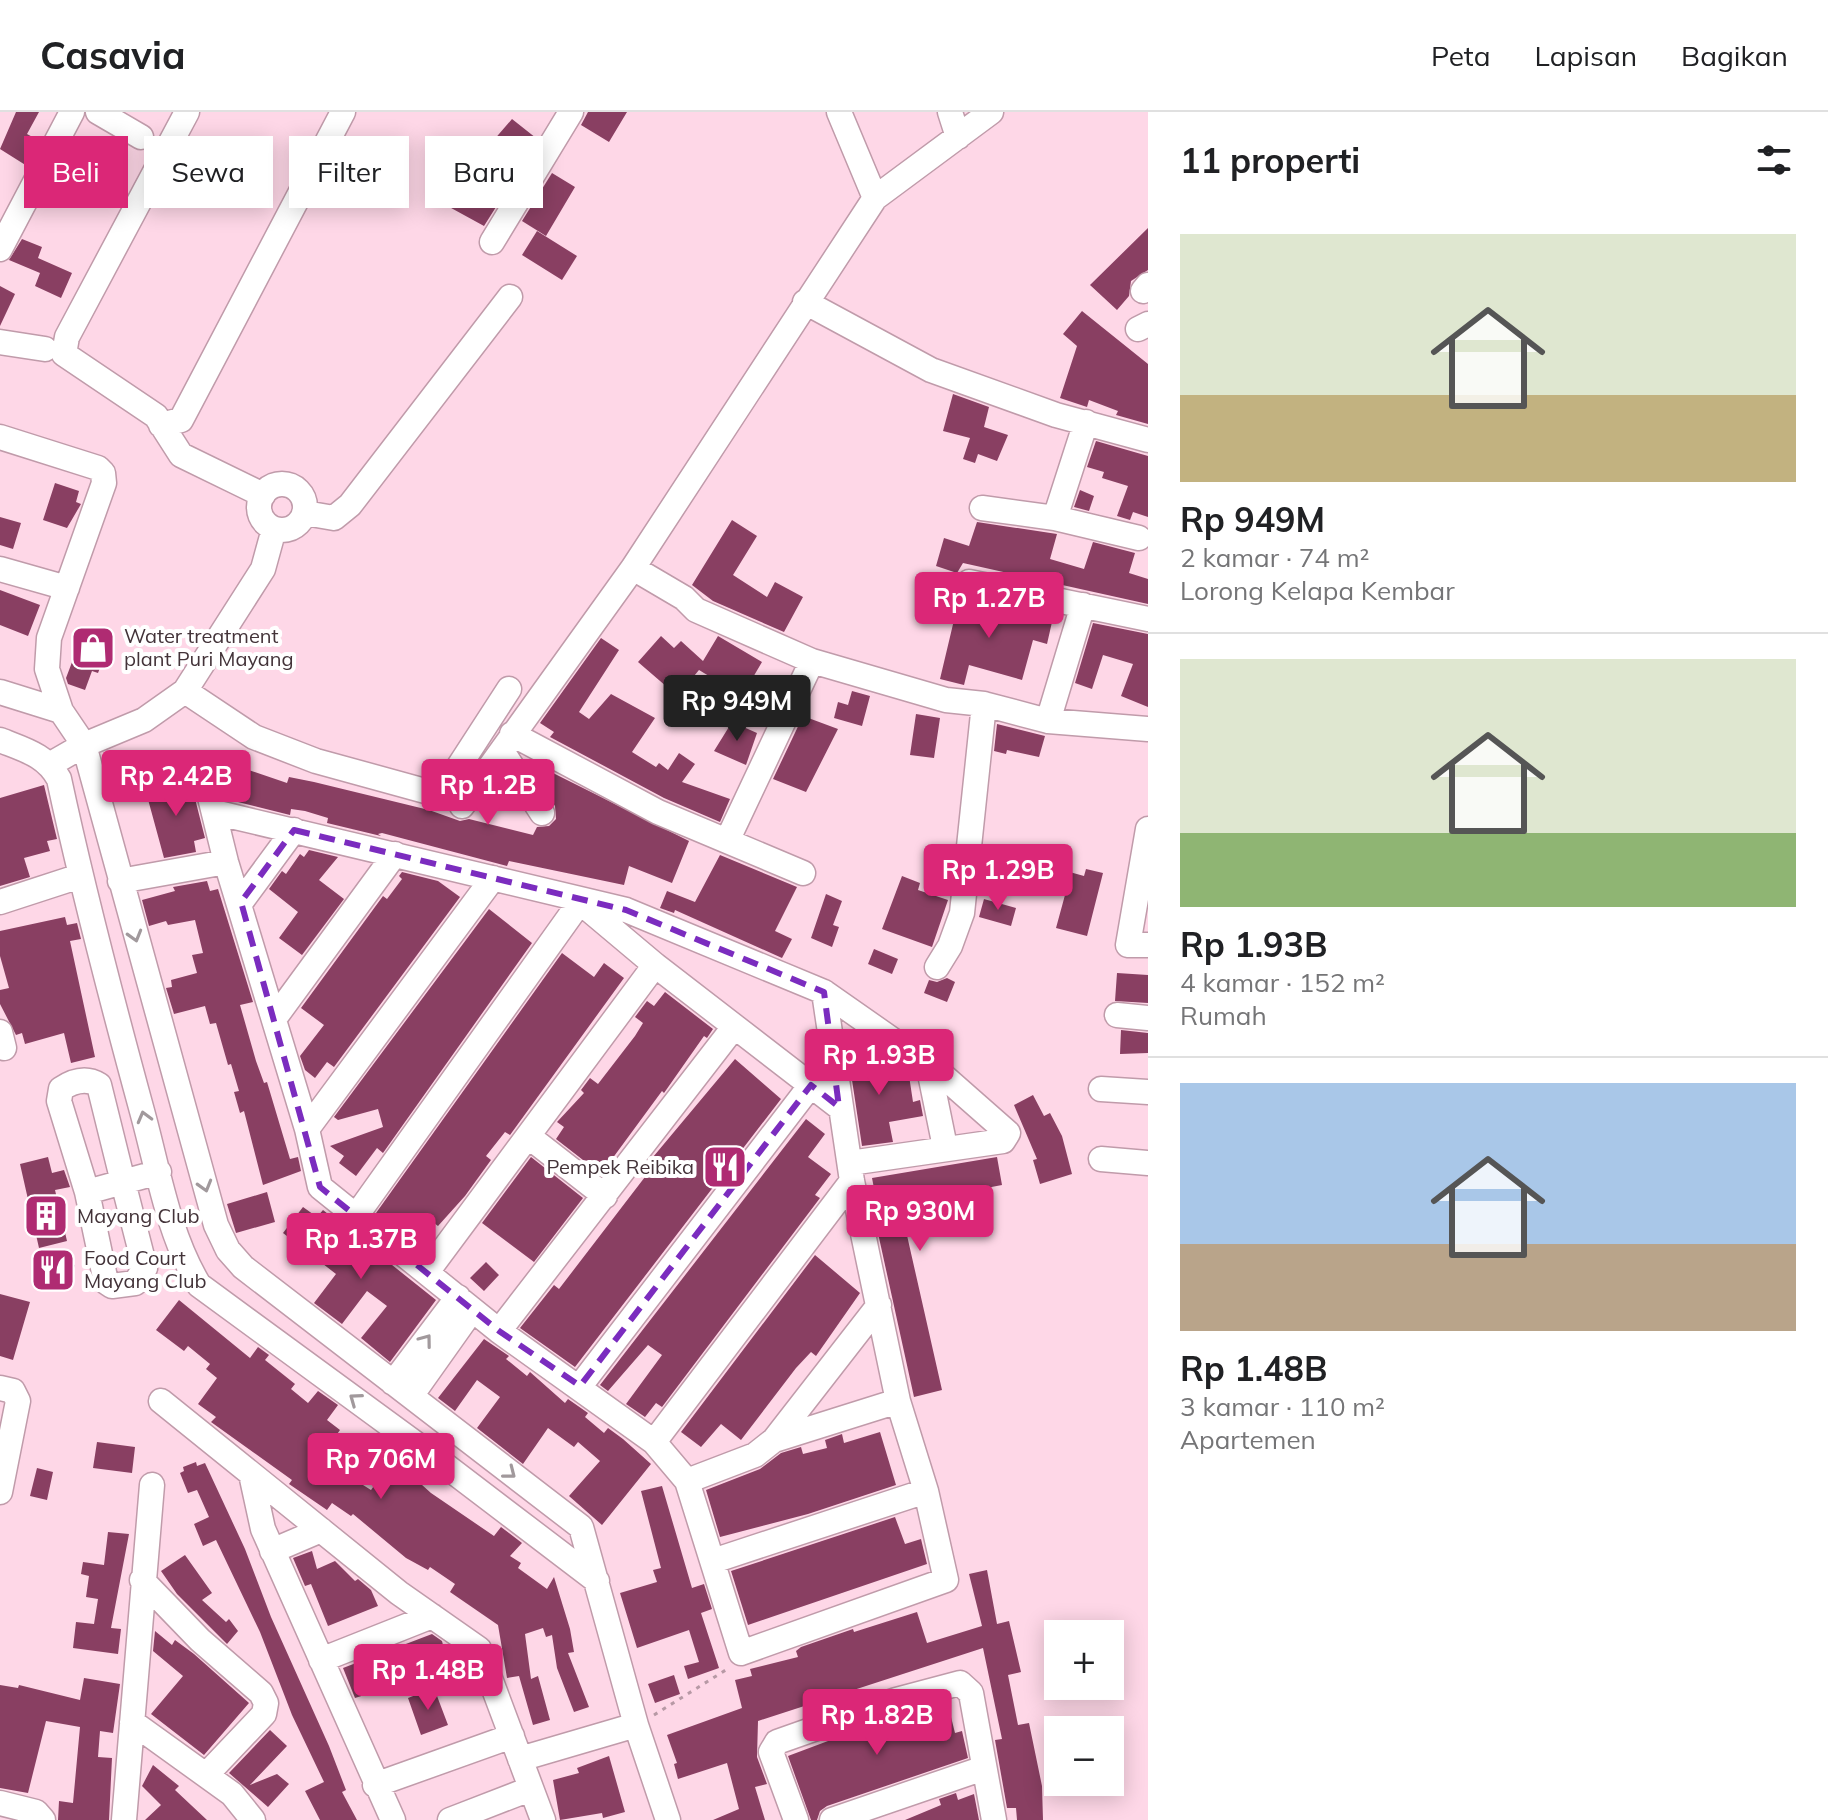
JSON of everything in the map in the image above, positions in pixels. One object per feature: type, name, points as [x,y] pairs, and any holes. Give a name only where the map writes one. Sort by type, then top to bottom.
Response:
[{"type":"street","points":[[0,249],[72,112]]},
{"type":"street","points":[[98,112],[141,137]]},
{"type":"street","points":[[187,112],[67,337],[64,354],[156,416],[181,455],[263,495]]},
{"type":"street","points":[[161,425],[181,420],[343,112]]},
{"type":"street","points":[[492,242],[571,112]]},
{"type":"street","points":[[839,112],[875,198]]},
{"type":"street","points":[[950,112],[958,137]]},
{"type":"street","points":[[462,806],[633,568],[875,198],[991,112]]},
{"type":"street","points":[[305,513],[334,518],[350,505],[510,297]]},
{"type":"street","points":[[805,302],[931,370],[1056,415],[1148,440]]},
{"type":"street","points":[[0,342],[45,349]]},
{"type":"street","points":[[1055,518],[1086,422]]},
{"type":"street","points":[[0,437],[98,468],[103,473],[104,483],[49,638],[46,661],[61,711],[84,745],[216,1225],[228,1250],[249,1272],[581,1527],[636,1725],[668,1820]]},
{"type":"street","points":[[280,482],[292,485],[306,502],[299,524],[290,530],[274,529],[264,522],[259,511],[263,495],[267,488],[280,482]]},
{"type":"street","points":[[982,508],[1055,518],[1139,538]]},
{"type":"street","points":[[51,764],[84,745],[144,720],[185,691],[263,569],[274,529]]},
{"type":"street","points":[[633,568],[684,598],[696,610],[812,661],[946,700],[984,704],[1048,721],[1148,729]]},
{"type":"street","points":[[0,569],[67,588]]},
{"type":"street","points":[[969,582],[1148,619]]},
{"type":"street","points":[[1048,721],[1083,605]]},
{"type":"street","points":[[728,839],[812,661]]},
{"type":"street","points":[[185,691],[254,737],[316,761],[436,794],[452,777],[509,689]]},
{"type":"street","points":[[0,692],[61,711]]},
{"type":"street","points":[[937,967],[950,946],[962,913],[984,704]]},
{"type":"street","points":[[0,740],[40,756],[51,764],[59,779],[80,876],[159,1172],[185,1262],[199,1285],[597,1581]]},
{"type":"street","points":[[507,742],[542,813]]},
{"type":"street","points":[[507,742],[658,812],[803,873]]},
{"type":"street","points":[[204,773],[226,862],[241,902],[307,1129],[320,1187],[499,1331],[580,1386],[654,1442],[687,1481],[741,1653],[941,1585],[946,1574],[926,1491],[898,1401],[839,1107],[824,992]]},
{"type":"street","points":[[214,812],[493,878],[580,902],[626,910],[824,992],[928,1064],[987,1110],[1008,1133],[1003,1141],[945,1147],[851,1172],[654,1442]]},
{"type":"street","points":[[1148,829],[1128,945],[1148,945]]},
{"type":"street","points":[[241,902],[294,830]]},
{"type":"street","points":[[274,1019],[395,854]]},
{"type":"street","points":[[120,881],[226,862]]},
{"type":"street","points":[[0,902],[80,876]]},
{"type":"street","points":[[307,1129],[493,878]]},
{"type":"street","points":[[580,902],[655,965],[839,1107]]},
{"type":"street","points":[[356,1216],[580,902]]},
{"type":"street","points":[[427,1272],[655,965]]},
{"type":"street","points":[[1117,1015],[1148,1018]]},
{"type":"street","points":[[499,1331],[734,1027]]},
{"type":"street","points":[[928,1064],[945,1147]]},
{"type":"street","points":[[91,1080],[99,1085],[145,1262],[143,1275],[135,1283],[112,1286],[106,1282],[87,1192],[73,1154],[59,1101],[61,1089],[91,1080]]},
{"type":"street","points":[[580,1386],[811,1085]]},
{"type":"street","points":[[1101,1089],[1148,1092]]},
{"type":"street","points":[[528,1136],[605,1196]]},
{"type":"street","points":[[73,1154],[114,1146]]},
{"type":"street","points":[[1101,1159],[1148,1163]]},
{"type":"street","points":[[87,1192],[159,1172]]},
{"type":"street","points":[[224,1303],[249,1272]]},
{"type":"street","points":[[402,1390],[465,1303]]},
{"type":"street","points":[[687,1481],[755,1455],[774,1440],[879,1305]]},
{"type":"street","points":[[0,1388],[13,1391],[18,1401],[4,1445],[0,1492]]},
{"type":"street","points":[[161,1401],[321,1530],[479,1649],[543,1820]]},
{"type":"street","points":[[774,1440],[898,1401]]},
{"type":"street","points":[[251,1474],[263,1529],[272,1551],[393,1820]]},
{"type":"street","points":[[124,1820],[152,1485]]},
{"type":"street","points":[[713,1561],[926,1491]]},
{"type":"street","points":[[272,1551],[321,1530]]},
{"type":"street","points":[[142,1580],[200,1640],[261,1693],[266,1703],[264,1714],[207,1774]]},
{"type":"street","points":[[321,1660],[432,1616]]},
{"type":"street","points":[[796,1820],[771,1752],[777,1742],[938,1687],[960,1683],[971,1693],[994,1820]]},
{"type":"street","points":[[132,1722],[232,1794],[253,1820]]},
{"type":"street","points":[[375,1785],[516,1747],[636,1725]]},
{"type":"street","points":[[832,1820],[984,1768]]},
{"type":"street","points":[[450,1820],[530,1789]]},
{"type":"street","points":[[0,1803],[36,1812],[43,1820]]},
{"type":"path","points":[[636,1725],[729,1667],[741,1653]]},
{"type":"highlighted area","points":[[294,830],[626,910],[824,992],[839,1107],[811,1085],[580,1386],[499,1331],[320,1187],[241,902]]},
{"type":"building","points":[[16,112],[39,112],[27,134],[31,136],[24,136],[24,164],[0,149]]},
{"type":"building","points":[[588,112],[627,112],[609,142],[581,125]]},
{"type":"building","points":[[512,119],[533,136],[497,136]]},
{"type":"building","points":[[552,173],[575,187],[546,236],[522,221],[530,208],[543,208],[543,187]]},
{"type":"building","points":[[451,208],[495,208],[484,226]]},
{"type":"building","points":[[1148,228],[1148,270],[1131,281],[1129,296],[1117,310],[1090,285]]},
{"type":"building","points":[[537,231],[577,256],[562,280],[522,255]]},
{"type":"building","points":[[22,239],[42,247],[38,258],[72,273],[61,298],[35,286],[40,273],[9,260]]},
{"type":"building","points":[[0,286],[15,294],[0,326]]},
{"type":"building","points":[[1082,311],[1148,364],[1148,424],[1116,415],[1118,411],[1089,400],[1087,407],[1060,398],[1077,346],[1063,334]]},
{"type":"building","points":[[953,394],[989,407],[984,427],[1008,435],[997,461],[978,454],[975,463],[963,459],[970,438],[943,431]]},
{"type":"building","points":[[1096,441],[1148,456],[1148,517],[1133,512],[1130,520],[1117,516],[1128,486],[1102,478],[1104,472],[1087,467]]},
{"type":"building","points":[[55,483],[79,491],[76,502],[81,504],[67,528],[43,520]]},
{"type":"building","points":[[1080,490],[1094,496],[1089,511],[1074,507]]},
{"type":"building","points":[[0,517],[21,523],[13,549],[0,545]]},
{"type":"building","points":[[732,520],[757,536],[733,575],[767,597],[775,582],[803,597],[784,632],[713,601],[692,585]]},
{"type":"building","points":[[977,522],[1057,534],[1050,559],[1084,569],[1093,542],[1135,553],[1129,573],[1148,579],[1148,604],[963,563],[957,573],[936,566],[944,538],[969,546]]},
{"type":"building","points":[[0,590],[40,605],[28,636],[0,625]]},
{"type":"building","points":[[949,596],[1052,622],[1047,644],[1033,640],[1022,680],[969,665],[964,685],[940,679],[954,620],[944,618]]},
{"type":"building","points":[[1093,623],[1148,634],[1148,707],[1121,696],[1133,664],[1103,655],[1092,689],[1075,683]]},
{"type":"building","points":[[661,636],[674,648],[681,641],[703,661],[718,636],[762,662],[742,696],[699,670],[684,688],[674,679],[667,687],[638,662]]},
{"type":"building","points":[[601,638],[619,650],[579,712],[589,719],[611,694],[655,718],[632,752],[656,767],[659,763],[668,770],[679,753],[695,764],[682,782],[730,799],[720,822],[664,798],[550,737],[554,732],[540,723]]},
{"type":"building","points":[[77,649],[103,660],[98,673],[92,671],[85,690],[68,684],[66,678]]},
{"type":"building","points":[[852,691],[870,696],[862,726],[834,718],[838,702],[848,705]]},
{"type":"building","points":[[916,714],[940,718],[934,758],[910,755]]},
{"type":"building","points":[[803,716],[838,729],[806,792],[773,779]]},
{"type":"building","points":[[732,722],[757,733],[746,765],[714,751]]},
{"type":"building","points":[[997,724],[1045,736],[1039,757],[1007,750],[1006,754],[994,751]]},
{"type":"building","points":[[228,763],[287,783],[289,777],[314,782],[429,810],[460,821],[469,819],[533,835],[537,827],[549,826],[556,819],[555,806],[542,785],[551,772],[689,841],[672,883],[629,866],[624,885],[509,861],[507,866],[382,833],[378,834],[381,836],[327,823],[328,818],[305,811],[291,809],[290,815],[226,799],[223,786]]},
{"type":"building","points":[[190,779],[205,838],[194,841],[196,852],[164,858],[146,792]]},
{"type":"building","points":[[44,785],[57,839],[47,841],[50,851],[24,858],[30,877],[0,886],[0,798]]},
{"type":"building","points":[[309,850],[338,857],[319,880],[344,899],[302,955],[279,938],[298,912],[269,889],[282,871],[286,874],[300,854],[304,857]]},
{"type":"building","points":[[720,855],[797,887],[775,931],[792,939],[782,958],[675,910],[674,913],[660,908],[667,891],[695,902]]},
{"type":"building","points":[[1086,869],[1103,873],[1087,936],[1056,928],[1065,895],[1060,894],[1066,871],[1084,876]]},
{"type":"building","points":[[402,872],[438,881],[460,897],[334,1067],[327,1062],[315,1078],[305,1070],[300,1056],[324,1025],[301,1008],[383,896],[387,899],[402,879],[399,876]]},
{"type":"building","points":[[902,876],[920,883],[918,890],[948,900],[932,947],[882,929]]},
{"type":"building","points":[[207,881],[210,891],[218,889],[253,1002],[240,1005],[256,1061],[264,1083],[267,1082],[290,1159],[298,1157],[301,1171],[263,1185],[244,1111],[240,1113],[234,1092],[239,1091],[216,1023],[210,1024],[205,1006],[174,1014],[166,988],[172,987],[171,980],[197,973],[192,955],[203,953],[195,920],[168,925],[166,921],[149,926],[142,900],[175,891],[173,887]]},
{"type":"building","points":[[826,894],[842,901],[833,925],[839,927],[832,947],[811,938]]},
{"type":"building","points":[[984,899],[1016,908],[1011,926],[979,917]]},
{"type":"building","points":[[489,909],[532,943],[383,1153],[377,1148],[356,1176],[339,1163],[344,1156],[330,1146],[383,1127],[378,1109],[338,1120],[334,1117]]},
{"type":"building","points":[[65,917],[67,925],[77,923],[81,939],[70,941],[95,1057],[71,1063],[64,1033],[25,1044],[22,1033],[16,1035],[0,1004],[0,990],[9,988],[0,956],[0,931]]},
{"type":"building","points":[[874,949],[898,959],[892,974],[868,964]]},
{"type":"building","points":[[562,953],[594,977],[604,963],[624,978],[510,1135],[505,1132],[486,1156],[491,1160],[465,1196],[438,1226],[434,1223],[424,1237],[402,1221],[396,1229],[376,1213]]},
{"type":"building","points":[[1117,973],[1148,975],[1148,1003],[1115,1001]]},
{"type":"building","points":[[947,978],[955,982],[947,1002],[924,993],[929,980],[937,982]]},
{"type":"building","points":[[665,992],[713,1029],[707,1038],[704,1036],[601,1174],[556,1139],[564,1127],[557,1122],[584,1093],[581,1090],[590,1078],[598,1084],[635,1036],[643,1023],[635,1017],[647,1001],[654,1006]]},
{"type":"building","points":[[1121,1030],[1148,1033],[1148,1053],[1120,1054]]},
{"type":"building","points":[[870,1043],[876,1075],[908,1069],[913,1102],[920,1100],[923,1116],[889,1122],[893,1142],[862,1146],[847,1047]]},
{"type":"building","points":[[735,1059],[781,1099],[575,1367],[520,1328],[554,1285],[559,1289],[648,1173],[643,1169]]},
{"type":"building","points":[[1033,1095],[1044,1116],[1050,1113],[1062,1136],[1072,1174],[1040,1184],[1033,1160],[1037,1159],[1014,1105]]},
{"type":"building","points":[[806,1119],[825,1134],[808,1157],[831,1174],[815,1195],[820,1198],[662,1407],[656,1403],[645,1417],[626,1404],[662,1355],[648,1345],[608,1391],[600,1385]]},
{"type":"building","name":"Mayang Club","points":[[48,1157],[52,1173],[64,1170],[70,1187],[55,1190],[67,1241],[39,1248],[20,1164]]},
{"type":"building","points":[[531,1157],[583,1198],[534,1262],[482,1223]]},
{"type":"building","points":[[997,1157],[1002,1185],[981,1189],[983,1198],[961,1202],[959,1188],[899,1200],[942,1390],[914,1397],[876,1224],[874,1210],[878,1209],[872,1178]]},
{"type":"building","points":[[267,1192],[275,1222],[236,1233],[227,1204]]},
{"type":"building","points":[[303,1207],[317,1217],[323,1210],[436,1300],[390,1362],[361,1338],[387,1306],[367,1291],[342,1324],[314,1303],[336,1274],[283,1233]]},
{"type":"building","name":"Food Court Mayang Club","points":[[39,1253],[75,1265],[68,1287],[32,1275]]},
{"type":"building","points":[[815,1255],[860,1293],[816,1356],[811,1352],[796,1368],[741,1440],[721,1424],[701,1447],[681,1432]]},
{"type":"building","points":[[486,1262],[499,1275],[484,1291],[470,1278]]},
{"type":"building","points":[[0,1294],[30,1302],[13,1360],[0,1356]]},
{"type":"building","points":[[179,1300],[250,1358],[258,1347],[269,1355],[265,1360],[295,1384],[291,1389],[308,1403],[318,1391],[338,1405],[327,1420],[340,1430],[320,1458],[371,1490],[400,1451],[420,1466],[412,1476],[431,1493],[494,1536],[501,1527],[522,1543],[510,1556],[521,1563],[518,1568],[547,1589],[554,1577],[570,1629],[574,1652],[568,1653],[589,1707],[574,1712],[557,1668],[552,1635],[546,1637],[543,1628],[525,1634],[531,1679],[538,1676],[550,1720],[533,1725],[519,1676],[507,1678],[498,1625],[450,1592],[455,1584],[430,1567],[428,1570],[406,1558],[353,1514],[351,1516],[332,1503],[327,1510],[289,1484],[292,1480],[211,1422],[216,1417],[198,1404],[217,1378],[206,1369],[210,1364],[188,1346],[184,1351],[156,1330]]},
{"type":"building","points":[[484,1339],[509,1356],[506,1359],[527,1376],[530,1372],[565,1403],[568,1399],[588,1413],[585,1417],[604,1433],[608,1428],[651,1464],[602,1525],[569,1496],[600,1461],[578,1442],[574,1447],[548,1428],[523,1464],[477,1428],[500,1397],[477,1380],[455,1411],[438,1398]]},
{"type":"building","points":[[880,1432],[896,1485],[808,1514],[720,1537],[706,1490],[760,1469],[781,1453],[801,1447],[803,1454],[827,1448],[825,1440],[842,1434],[844,1443]]},
{"type":"building","points":[[97,1442],[135,1447],[132,1473],[93,1468]]},
{"type":"building","points":[[196,1462],[197,1466],[205,1463],[245,1549],[271,1617],[329,1746],[346,1790],[342,1792],[357,1820],[320,1820],[305,1791],[324,1782],[292,1715],[260,1632],[216,1540],[203,1546],[194,1524],[209,1517],[197,1490],[188,1493],[180,1473],[184,1471],[183,1467]]},
{"type":"building","points":[[37,1468],[53,1472],[47,1500],[30,1496]]},
{"type":"building","points":[[662,1486],[692,1588],[704,1584],[712,1609],[701,1613],[719,1668],[688,1679],[684,1666],[699,1662],[689,1630],[637,1648],[620,1593],[657,1582],[653,1570],[661,1568],[641,1491]]},
{"type":"building","points":[[895,1517],[905,1544],[921,1539],[927,1564],[748,1625],[731,1571]]},
{"type":"building","points":[[108,1532],[129,1534],[111,1628],[121,1629],[118,1654],[73,1648],[76,1622],[94,1624],[98,1599],[86,1597],[89,1576],[81,1574],[83,1562],[104,1565]]},
{"type":"building","points":[[312,1551],[317,1569],[335,1561],[355,1581],[358,1579],[371,1590],[378,1606],[328,1626],[311,1584],[305,1586],[293,1558]]},
{"type":"building","points":[[185,1555],[212,1593],[202,1600],[226,1622],[229,1619],[238,1631],[227,1644],[177,1594],[161,1571]]},
{"type":"building","points":[[987,1570],[997,1624],[1009,1621],[1021,1672],[1008,1675],[1018,1725],[1029,1723],[1042,1786],[1043,1820],[1017,1820],[1016,1808],[1007,1808],[995,1740],[1002,1739],[983,1648],[758,1721],[757,1757],[767,1784],[755,1787],[765,1820],[713,1820],[739,1809],[727,1763],[678,1779],[674,1764],[677,1763],[667,1735],[742,1708],[735,1680],[752,1676],[750,1669],[798,1657],[796,1651],[801,1647],[853,1629],[854,1632],[917,1612],[927,1643],[982,1626],[969,1574]]},
{"type":"building","points":[[155,1631],[172,1645],[175,1640],[194,1654],[249,1703],[204,1755],[151,1714],[183,1676],[153,1651]]},
{"type":"building","points":[[432,1634],[442,1641],[447,1661],[398,1674],[400,1684],[355,1698],[343,1668]]},
{"type":"building","points":[[674,1675],[680,1694],[655,1703],[648,1684]]},
{"type":"building","points":[[84,1678],[120,1684],[113,1733],[100,1731],[98,1757],[112,1758],[109,1820],[58,1820],[59,1801],[73,1803],[80,1727],[46,1721],[28,1793],[0,1788],[0,1685],[18,1688],[19,1685],[80,1700]]},
{"type":"building","points":[[434,1688],[448,1725],[421,1735],[408,1698]]},
{"type":"building","points":[[948,1705],[955,1733],[962,1731],[968,1758],[827,1806],[820,1811],[817,1820],[811,1820],[788,1756],[900,1714]]},
{"type":"building","points":[[270,1730],[287,1746],[250,1785],[277,1774],[289,1784],[268,1807],[229,1773]]},
{"type":"building","points":[[609,1756],[625,1812],[603,1818],[602,1813],[560,1820],[553,1780],[579,1773],[577,1768]]},
{"type":"building","points":[[153,1765],[179,1786],[175,1790],[207,1820],[145,1820],[161,1805],[142,1786]]},
{"type":"building","points":[[956,1793],[958,1800],[974,1794],[979,1820],[905,1820],[941,1805],[939,1799]]},
{"type":"place","name":"Water treatment plant Puri Mayang","points":[[93,648]]},
{"type":"place","name":"Pempek Reibika","points":[[725,1167]]},
{"type":"place","name":"Mayang Club","points":[[46,1216]]},
{"type":"place","name":"Food Court Mayang Club","points":[[53,1270]]}]
